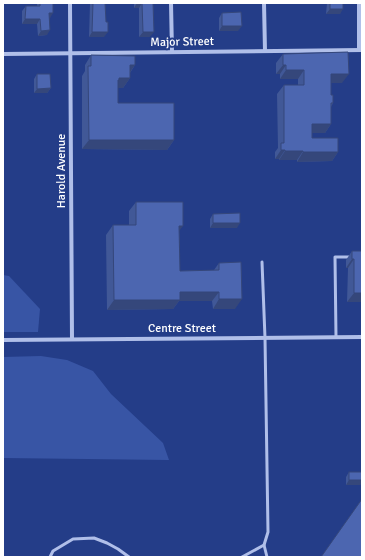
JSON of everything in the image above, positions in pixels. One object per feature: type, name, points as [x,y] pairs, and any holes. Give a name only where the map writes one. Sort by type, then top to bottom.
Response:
[{"type":"street","name":"Harold Avenue","points":[[70,3],[72,339]]},
{"type":"street","points":[[171,3],[172,52]]},
{"type":"street","points":[[264,3],[265,51]]},
{"type":"street","points":[[359,3],[361,50]]},
{"type":"street","name":"Major Street","points":[[3,54],[361,50]]},
{"type":"street","name":"Centre Street","points":[[3,340],[362,337]]},
{"type":"lane","points":[[336,337],[336,257],[355,257]]},
{"type":"lane","points":[[262,262],[265,338],[268,532],[264,545],[267,557]]},
{"type":"lane","points":[[50,557],[54,551],[73,539],[94,538],[107,543],[129,557]]},
{"type":"lane","points":[[242,557],[264,545]]},
{"type":"shaded area","points":[[3,275],[9,276],[40,309],[38,332],[3,332]]},
{"type":"shaded area","points":[[41,356],[67,360],[93,371],[111,394],[163,443],[169,460],[3,458],[3,357]]},
{"type":"building","points":[[40,3],[53,3],[53,13],[49,13],[50,30],[41,31],[40,19],[25,19],[26,6],[40,6]]},
{"type":"building","points":[[93,3],[105,3],[108,32],[92,32]]},
{"type":"building","points":[[142,3],[153,3],[154,32],[143,32]]},
{"type":"building","points":[[330,3],[343,3],[343,9],[330,9]]},
{"type":"building","points":[[241,12],[242,26],[222,26],[222,13]]},
{"type":"building","points":[[348,52],[349,74],[331,74],[331,95],[333,95],[333,103],[331,103],[331,124],[312,124],[312,138],[338,138],[338,152],[303,152],[281,150],[281,143],[284,143],[284,85],[304,85],[304,70],[286,70],[286,65],[283,65],[283,54]]},
{"type":"building","points":[[91,55],[135,56],[135,65],[130,65],[130,78],[119,78],[118,80],[118,103],[174,103],[174,140],[89,140],[88,66],[91,66]]},
{"type":"building","points":[[37,74],[50,74],[51,88],[37,89]]},
{"type":"building","points":[[136,202],[183,202],[183,226],[179,226],[180,271],[219,270],[219,263],[241,262],[242,299],[219,299],[219,292],[180,292],[180,300],[114,300],[113,225],[136,225]]},
{"type":"building","points":[[240,213],[240,223],[213,223],[213,214]]},
{"type":"building","points":[[352,251],[362,251],[362,293],[354,293],[354,259],[352,259]]},
{"type":"building","points":[[349,472],[362,472],[362,480],[349,480]]},
{"type":"building","points":[[362,499],[362,557],[321,557]]}]
